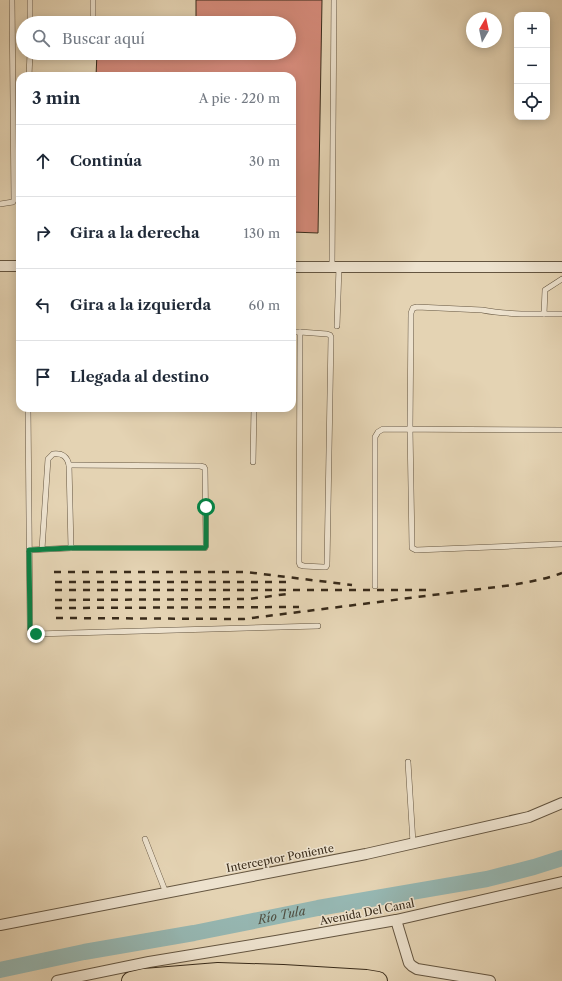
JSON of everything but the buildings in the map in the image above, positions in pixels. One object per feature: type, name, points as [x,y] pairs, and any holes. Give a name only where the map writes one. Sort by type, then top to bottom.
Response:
[{"type":"highway","points":[[130,981],[144,978],[218,972],[283,974],[378,981]]},
{"type":"street","points":[[0,266],[16,266]]},
{"type":"street","points":[[296,267],[562,267]]},
{"type":"street","name":"Interceptor Poniente","points":[[0,926],[366,854],[529,817],[562,803]]},
{"type":"street","name":"Avenida Del Canal","points":[[57,981],[148,962],[396,920],[562,882]]},
{"type":"street","points":[[396,920],[409,962],[412,966],[417,969],[490,981]]},
{"type":"lane","points":[[0,204],[13,202],[14,200],[12,0]]},
{"type":"lane","points":[[30,0],[30,16]]},
{"type":"lane","points":[[93,0],[93,16]]},
{"type":"lane","points":[[334,0],[337,326]]},
{"type":"lane","points":[[29,72],[30,60]]},
{"type":"lane","points":[[544,314],[545,290],[562,279]]},
{"type":"lane","points":[[562,314],[413,308],[411,313],[410,429],[412,548],[416,550],[562,544]]},
{"type":"lane","points":[[296,332],[300,332],[327,334],[331,337],[326,567],[304,566],[299,562],[300,332]]},
{"type":"lane","points":[[28,412],[31,632],[36,634],[318,626]]},
{"type":"lane","points":[[253,462],[254,412]]},
{"type":"lane","points":[[375,586],[376,437],[378,432],[383,429],[562,430]]},
{"type":"lane","points":[[42,549],[48,460],[53,454],[63,455],[66,457],[69,465],[71,548]]},
{"type":"lane","points":[[29,550],[71,548],[205,548],[206,546],[204,467],[69,465]]},
{"type":"lane","points":[[408,762],[413,843]]},
{"type":"lane","points":[[145,839],[166,893]]},
{"type":"waterway","name":"Río Tula","points":[[0,970],[84,952],[194,933],[318,908],[487,879],[562,858]]},
{"type":"railway","points":[[54,572],[246,572],[352,585]]},
{"type":"railway","points":[[56,618],[244,619],[512,585],[544,579],[562,573]]},
{"type":"railway","points":[[55,582],[287,582]]},
{"type":"railway","points":[[55,590],[431,590]]},
{"type":"railway","points":[[55,600],[249,599],[287,594]]},
{"type":"railway","points":[[55,608],[299,607]]},
{"type":"route","points":[[36,634],[31,632],[30,629],[29,550],[71,548],[205,548],[206,507]]}]
